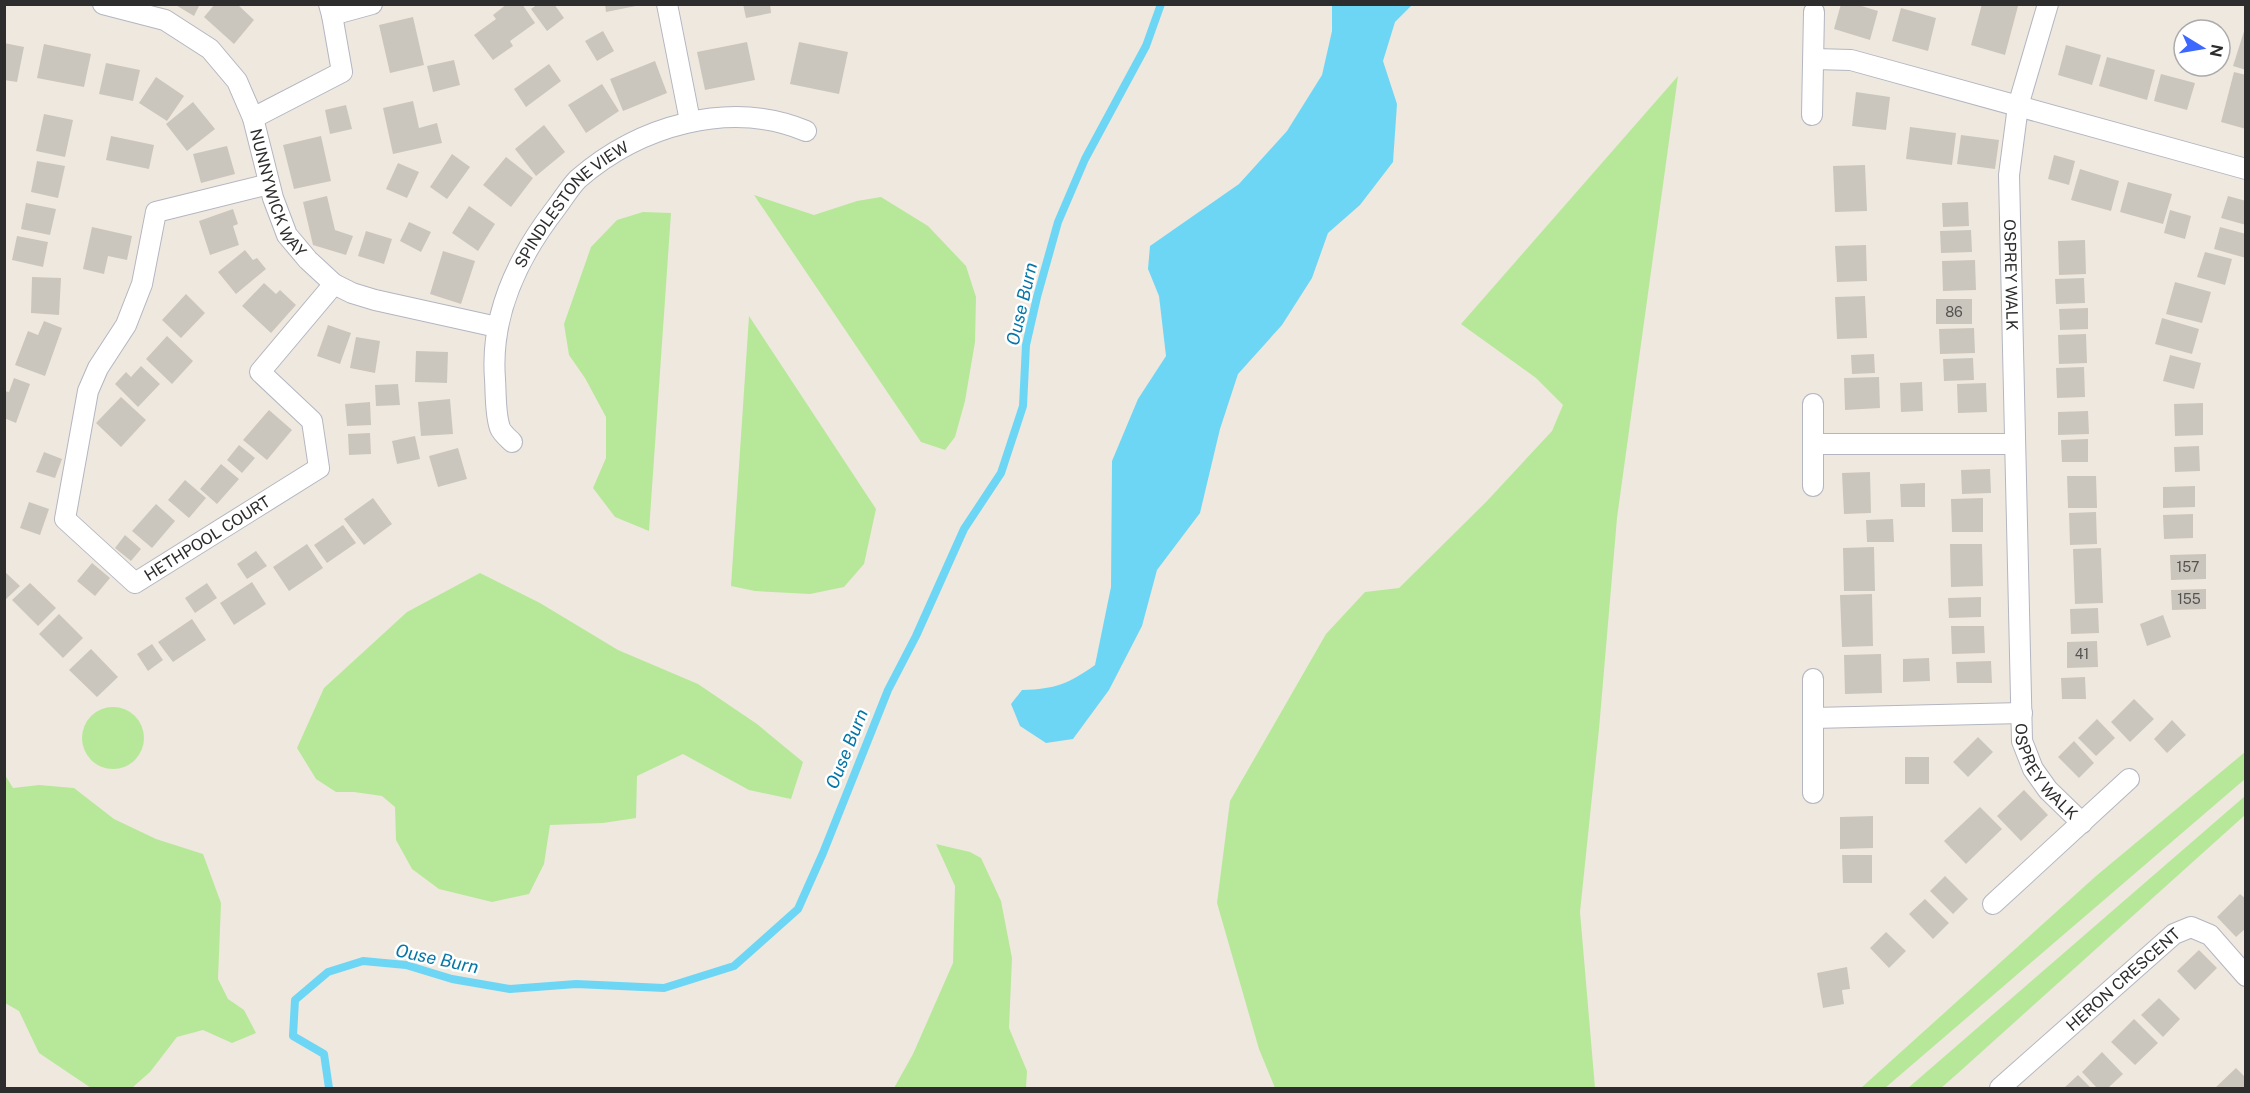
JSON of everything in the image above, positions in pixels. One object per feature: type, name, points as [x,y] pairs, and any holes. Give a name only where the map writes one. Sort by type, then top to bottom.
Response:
[{"type":"street","name":"NUNNYWICK WAY","points":[[103,4],[165,20],[210,49],[237,81],[253,118],[269,184],[287,235],[308,260],[334,284],[352,293],[375,300],[497,327]]},
{"type":"street","points":[[253,118],[342,72],[330,10],[372,4]]},
{"type":"street","points":[[667,4],[690,121]]},
{"type":"street","name":"OSPREY WALK","points":[[2048,4],[2018,106],[2009,175],[2022,741],[2033,769],[2048,790],[2082,823]]},
{"type":"street","points":[[1812,115],[1814,12]]},
{"type":"street","points":[[1814,59],[1851,60],[2246,169]]},
{"type":"street","name":"SPINDLESTONE VIEW","points":[[512,442],[501,430],[497,408],[494,367],[497,327],[508,288],[527,250],[547,219],[577,181],[629,144],[662,129],[690,121],[732,117],[761,119],[783,122],[806,131]]},
{"type":"street","name":"HETHPOOL COURT","points":[[269,184],[156,212],[142,284],[126,326],[98,368],[88,391],[65,519],[135,583],[319,468],[312,421],[260,372],[334,284]]},
{"type":"street","points":[[1813,404],[1813,486]]},
{"type":"street","points":[[1813,444],[2015,444]]},
{"type":"street","points":[[1813,679],[1813,793]]},
{"type":"street","name":"OSPREY WALK","points":[[1813,718],[2022,713]]},
{"type":"street","name":"OSPREY WALK","points":[[1993,904],[2129,779]]},
{"type":"street","name":"HERON CRESCENT","points":[[2000,1089],[2174,934],[2191,927],[2210,935],[2246,976]]},
{"type":"green space","points":[[1678,76],[1617,518],[1599,729],[1580,912],[1595,1088],[1275,1088],[1259,1049],[1217,903],[1230,801],[1326,634],[1365,592],[1399,588],[1486,502],[1552,431],[1563,405],[1536,378],[1461,324]]},
{"type":"green space","points":[[754,195],[814,215],[857,201],[881,197],[928,226],[966,266],[976,297],[975,342],[965,401],[955,437],[945,450],[921,442]]},
{"type":"green space","points":[[643,212],[671,213],[649,531],[615,517],[593,488],[606,458],[606,417],[585,378],[569,355],[564,324],[591,247],[617,220]]},
{"type":"green space","points":[[749,316],[876,509],[864,564],[844,587],[810,594],[755,591],[731,586]]},
{"type":"green space","points":[[480,573],[540,603],[618,650],[698,684],[757,724],[803,762],[791,799],[749,790],[683,754],[637,776],[636,818],[603,823],[550,825],[544,864],[529,894],[492,902],[439,889],[412,869],[396,840],[395,807],[382,796],[336,792],[316,779],[297,748],[324,688],[407,612]]},
{"type":"green space","points":[[107,707],[119,707],[135,716],[142,726],[144,738],[142,750],[135,760],[119,769],[107,769],[96,764],[87,755],[82,744],[82,732],[87,721],[96,712]]},
{"type":"green space","points":[[2245,752],[2245,779],[1885,1088],[1861,1088],[2096,876]]},
{"type":"green space","points":[[5,775],[13,788],[39,785],[74,788],[114,819],[156,839],[203,854],[221,903],[218,979],[228,999],[244,1010],[256,1033],[232,1043],[203,1030],[177,1037],[150,1072],[133,1087],[91,1088],[39,1053],[19,1011],[5,1003]]},
{"type":"green space","points":[[2245,796],[2245,815],[1941,1088],[1908,1088]]},
{"type":"green space","points":[[936,844],[970,852],[981,858],[1001,901],[1012,958],[1009,1028],[1027,1071],[1026,1088],[894,1088],[913,1054],[953,963],[955,886]]},
{"type":"water","points":[[1332,5],[1412,5],[1395,22],[1383,61],[1397,104],[1393,162],[1360,205],[1328,233],[1312,278],[1282,325],[1238,374],[1220,429],[1200,513],[1157,570],[1142,626],[1109,690],[1073,739],[1046,743],[1020,726],[1011,704],[1022,690],[1061,684],[1095,665],[1111,587],[1112,461],[1138,399],[1166,356],[1159,296],[1148,269],[1150,246],[1239,184],[1287,131],[1322,75],[1332,31]]},
{"type":"building","points":[[174,4],[200,4],[194,16]]},
{"type":"building","points":[[215,4],[237,4],[254,20],[234,44],[204,17]]},
{"type":"building","points":[[507,4],[522,4],[535,23],[510,41],[513,46],[493,60],[474,35],[496,19],[493,15]]},
{"type":"building","points":[[538,4],[554,4],[564,18],[547,31],[531,9]]},
{"type":"building","points":[[605,4],[636,4],[636,6],[606,12]]},
{"type":"building","points":[[743,4],[770,4],[771,13],[746,18]]},
{"type":"building","points":[[1841,4],[1855,4],[1878,11],[1870,40],[1834,29]]},
{"type":"building","points":[[1982,4],[2018,6],[2005,55],[1971,45]]},
{"type":"building","points":[[1901,8],[1936,18],[1928,51],[1892,41]]},
{"type":"building","points":[[413,17],[424,65],[390,73],[379,25]]},
{"type":"building","points":[[2246,25],[2246,70],[2233,66]]},
{"type":"building","points":[[603,31],[614,51],[597,61],[585,41]]},
{"type":"building","points":[[747,42],[755,80],[705,90],[697,52]]},
{"type":"building","points":[[799,42],[848,52],[839,94],[790,84]]},
{"type":"building","points":[[4,43],[24,47],[17,82],[4,80]]},
{"type":"building","points":[[44,44],[91,54],[84,87],[37,78]]},
{"type":"building","points":[[2066,45],[2101,55],[2092,85],[2058,75]]},
{"type":"building","points":[[2107,57],[2155,70],[2147,100],[2099,86]]},
{"type":"building","points":[[454,60],[460,85],[433,92],[427,66]]},
{"type":"building","points":[[655,61],[667,93],[623,111],[610,79]]},
{"type":"building","points":[[106,63],[140,70],[133,101],[99,94]]},
{"type":"building","points":[[549,64],[561,81],[526,107],[514,89]]},
{"type":"building","points":[[2234,72],[2246,75],[2246,129],[2221,122]]},
{"type":"building","points":[[2161,74],[2195,83],[2187,110],[2154,101]]},
{"type":"building","points":[[156,77],[184,96],[167,121],[139,103]]},
{"type":"building","points":[[602,84],[619,111],[586,133],[568,105]]},
{"type":"building","points":[[1856,92],[1890,97],[1886,130],[1852,126]]},
{"type":"building","points":[[413,101],[419,128],[437,123],[442,143],[393,154],[383,108]]},
{"type":"building","points":[[193,102],[215,129],[187,151],[166,124]]},
{"type":"building","points":[[346,105],[352,129],[330,134],[325,110]]},
{"type":"building","points":[[44,114],[73,120],[65,157],[36,151]]},
{"type":"building","points":[[544,125],[565,152],[536,176],[515,149]]},
{"type":"building","points":[[1910,127],[1956,133],[1952,165],[1906,159]]},
{"type":"building","points":[[1961,135],[1999,140],[1995,169],[1957,164]]},
{"type":"building","points":[[111,136],[154,145],[149,169],[106,160]]},
{"type":"building","points":[[321,136],[331,181],[294,189],[283,145]]},
{"type":"building","points":[[227,146],[235,174],[201,183],[193,154]]},
{"type":"building","points":[[452,154],[470,167],[447,199],[430,187]]},
{"type":"building","points":[[2054,155],[2075,161],[2069,185],[2048,179]]},
{"type":"building","points":[[506,157],[533,178],[511,207],[483,185]]},
{"type":"building","points":[[37,161],[65,166],[58,198],[31,192]]},
{"type":"building","points":[[398,163],[419,172],[407,198],[386,189]]},
{"type":"building","points":[[1865,165],[1867,211],[1835,212],[1833,166]]},
{"type":"building","points":[[2080,169],[2119,181],[2111,211],[2071,200]]},
{"type":"building","points":[[2128,182],[2172,194],[2163,224],[2120,212]]},
{"type":"building","points":[[327,196],[335,230],[353,236],[346,255],[313,245],[303,202]]},
{"type":"building","points":[[2228,196],[2246,201],[2246,225],[2221,218]]},
{"type":"building","points":[[1968,202],[1969,226],[1943,227],[1942,203]]},
{"type":"building","points":[[26,203],[56,209],[50,235],[21,229]]},
{"type":"building","points":[[469,206],[495,224],[478,251],[452,233]]},
{"type":"building","points":[[233,209],[238,224],[233,226],[239,245],[210,255],[199,221]]},
{"type":"building","points":[[2170,210],[2191,216],[2185,239],[2164,233]]},
{"type":"building","points":[[409,222],[431,232],[421,252],[400,241]]},
{"type":"building","points":[[92,227],[132,236],[127,260],[108,256],[104,274],[83,269]]},
{"type":"building","points":[[2220,227],[2246,234],[2246,258],[2214,249]]},
{"type":"building","points":[[1971,230],[1972,252],[1941,253],[1940,231]]},
{"type":"building","points":[[366,231],[392,239],[384,264],[358,256]]},
{"type":"building","points":[[17,236],[48,242],[43,267],[12,260]]},
{"type":"building","points":[[2085,240],[2086,274],[2059,275],[2058,241]]},
{"type":"building","points":[[1866,245],[1867,281],[1837,282],[1835,246]]},
{"type":"building","points":[[245,250],[253,260],[257,258],[266,269],[236,294],[218,272]]},
{"type":"building","points":[[443,251],[475,261],[461,304],[430,294]]},
{"type":"building","points":[[2205,252],[2232,259],[2225,285],[2197,277]]},
{"type":"building","points":[[1975,260],[1976,290],[1943,291],[1942,261]]},
{"type":"building","points":[[32,277],[61,278],[59,315],[31,313]]},
{"type":"building","points":[[2084,278],[2085,303],[2056,304],[2055,279]]},
{"type":"building","points":[[2175,282],[2211,292],[2202,323],[2166,314]]},
{"type":"building","points":[[264,283],[276,294],[280,290],[296,305],[271,333],[242,306]]},
{"type":"building","points":[[186,294],[205,313],[181,338],[162,320]]},
{"type":"building","points":[[1865,296],[1867,338],[1837,339],[1835,297]]},
{"type":"building","points":[[1936,299],[1972,299],[1972,324],[1936,324]]},
{"type":"building","points":[[2088,308],[2088,329],[2060,330],[2059,309]]},
{"type":"building","points":[[2162,318],[2199,329],[2192,354],[2155,344]]},
{"type":"building","points":[[44,321],[62,328],[45,376],[15,365],[28,331],[38,335]]},
{"type":"building","points":[[328,325],[351,333],[340,364],[317,356]]},
{"type":"building","points":[[1974,328],[1975,353],[1940,354],[1939,329]]},
{"type":"building","points":[[2086,334],[2087,363],[2059,364],[2058,335]]},
{"type":"building","points":[[167,336],[193,361],[172,384],[146,359]]},
{"type":"building","points":[[356,337],[380,341],[375,373],[350,368]]},
{"type":"building","points":[[416,351],[448,352],[447,383],[415,382]]},
{"type":"building","points":[[1874,354],[1875,373],[1852,374],[1851,355]]},
{"type":"building","points":[[2170,355],[2201,363],[2194,389],[2163,381]]},
{"type":"building","points":[[1973,358],[1974,380],[1944,381],[1943,359]]},
{"type":"building","points":[[141,366],[160,384],[138,407],[115,384],[126,372],[131,377]]},
{"type":"building","points":[[2084,367],[2085,397],[2057,398],[2056,368]]},
{"type":"building","points":[[1879,377],[1880,408],[1845,410],[1844,378]]},
{"type":"building","points":[[14,378],[30,384],[16,423],[4,418],[4,391],[9,392]]},
{"type":"building","points":[[1922,382],[1923,411],[1901,412],[1900,383]]},
{"type":"building","points":[[1986,383],[1987,412],[1958,413],[1957,384]]},
{"type":"building","points":[[398,384],[400,405],[376,406],[375,385]]},
{"type":"building","points":[[121,397],[146,420],[121,447],[96,423]]},
{"type":"building","points":[[450,399],[453,434],[421,436],[418,402]]},
{"type":"building","points":[[370,402],[371,425],[347,426],[345,404]]},
{"type":"building","points":[[2203,403],[2203,435],[2175,436],[2174,404]]},
{"type":"building","points":[[269,410],[292,430],[267,460],[243,440]]},
{"type":"building","points":[[2088,411],[2089,434],[2058,435],[2058,412]]},
{"type":"building","points":[[370,433],[371,454],[349,455],[348,434]]},
{"type":"building","points":[[415,436],[420,459],[397,464],[392,441]]},
{"type":"building","points":[[2088,439],[2088,462],[2062,462],[2061,440]]},
{"type":"building","points":[[239,445],[255,458],[242,473],[227,460]]},
{"type":"building","points":[[2199,446],[2200,471],[2175,472],[2174,447]]},
{"type":"building","points":[[458,448],[467,479],[438,487],[429,456]]},
{"type":"building","points":[[44,452],[62,459],[55,478],[36,472]]},
{"type":"building","points":[[221,464],[239,479],[217,504],[200,489]]},
{"type":"building","points":[[1990,469],[1991,493],[1962,494],[1961,470]]},
{"type":"building","points":[[1870,472],[1871,513],[1844,514],[1842,473]]},
{"type":"building","points":[[2067,476],[2096,476],[2097,508],[2068,508]]},
{"type":"building","points":[[185,480],[206,498],[189,518],[168,500]]},
{"type":"building","points":[[1925,483],[1925,507],[1901,507],[1900,484]]},
{"type":"building","points":[[2195,486],[2195,507],[2163,508],[2163,487]]},
{"type":"building","points":[[373,498],[392,524],[364,545],[344,519]]},
{"type":"building","points":[[1983,498],[1983,532],[1952,532],[1951,499]]},
{"type":"building","points":[[29,502],[49,509],[40,535],[20,528]]},
{"type":"building","points":[[156,504],[175,521],[152,548],[132,531]]},
{"type":"building","points":[[2096,512],[2097,544],[2070,545],[2069,513]]},
{"type":"building","points":[[2193,514],[2193,538],[2164,539],[2163,515]]},
{"type":"building","points":[[1893,519],[1894,542],[1867,542],[1866,520]]},
{"type":"building","points":[[343,525],[356,543],[327,563],[314,545]]},
{"type":"building","points":[[125,535],[141,549],[131,561],[115,548]]},
{"type":"building","points":[[307,544],[323,568],[289,591],[273,567]]},
{"type":"building","points":[[1950,544],[1982,544],[1983,586],[1951,587]]},
{"type":"building","points":[[1874,547],[1875,591],[1844,591],[1843,548]]},
{"type":"building","points":[[2101,548],[2103,603],[2075,604],[2073,549]]},
{"type":"building","points":[[256,551],[267,566],[247,579],[237,564]]},
{"type":"building","points":[[2206,554],[2206,579],[2171,580],[2170,555]]},
{"type":"building","points":[[92,563],[110,578],[95,596],[77,581]]},
{"type":"building","points":[[4,571],[20,586],[4,601]]},
{"type":"building","points":[[252,582],[266,604],[234,625],[220,603]]},
{"type":"building","points":[[30,583],[56,608],[38,626],[12,600]]},
{"type":"building","points":[[207,583],[217,598],[195,613],[185,598]]},
{"type":"building","points":[[2206,589],[2206,609],[2172,610],[2171,590]]},
{"type":"building","points":[[1872,594],[1873,646],[1842,647],[1840,595]]},
{"type":"building","points":[[1981,597],[1981,617],[1949,618],[1948,598]]},
{"type":"building","points":[[2098,608],[2099,633],[2071,634],[2070,609]]},
{"type":"building","points":[[59,614],[83,638],[63,658],[39,634]]},
{"type":"building","points":[[2163,615],[2171,637],[2147,646],[2140,624]]},
{"type":"building","points":[[192,619],[206,640],[173,662],[158,642]]},
{"type":"building","points":[[1951,626],[1984,626],[1985,653],[1952,654]]},
{"type":"building","points":[[2097,641],[2098,667],[2067,668],[2067,642]]},
{"type":"building","points":[[152,644],[163,660],[148,671],[137,654]]},
{"type":"building","points":[[91,649],[118,677],[97,697],[69,670]]},
{"type":"building","points":[[1881,654],[1882,693],[1845,694],[1844,655]]},
{"type":"building","points":[[1929,658],[1930,681],[1903,682],[1903,659]]},
{"type":"building","points":[[1991,661],[1992,683],[1957,683],[1956,662]]},
{"type":"building","points":[[2085,677],[2086,699],[2062,699],[2061,678]]},
{"type":"building","points":[[2134,699],[2154,719],[2130,742],[2111,722]]},
{"type":"building","points":[[2097,719],[2115,738],[2096,756],[2078,738]]},
{"type":"building","points":[[2172,720],[2186,735],[2167,753],[2154,739]]},
{"type":"building","points":[[1978,737],[1993,752],[1968,777],[1953,762]]},
{"type":"building","points":[[2074,741],[2094,763],[2079,778],[2058,757]]},
{"type":"building","points":[[1905,757],[1929,757],[1929,784],[1905,784]]},
{"type":"building","points":[[2024,790],[2048,815],[2021,841],[1997,816]]},
{"type":"building","points":[[1980,807],[2002,829],[1966,864],[1944,841]]},
{"type":"building","points":[[1873,816],[1873,848],[1840,849],[1840,817]]},
{"type":"building","points":[[1842,855],[1872,855],[1872,883],[1843,883]]},
{"type":"building","points":[[1945,876],[1968,899],[1953,914],[1930,891]]},
{"type":"building","points":[[2240,894],[2246,899],[2246,928],[2236,937],[2217,917]]},
{"type":"building","points":[[1925,899],[1949,923],[1933,939],[1909,914]]},
{"type":"building","points":[[1886,932],[1906,951],[1889,968],[1870,948]]},
{"type":"building","points":[[2199,950],[2217,968],[2195,990],[2177,971]]},
{"type":"building","points":[[1847,967],[1850,989],[1842,990],[1844,1004],[1823,1008],[1817,973]]},
{"type":"building","points":[[2159,998],[2180,1019],[2163,1037],[2141,1015]]},
{"type":"building","points":[[2134,1019],[2158,1043],[2135,1065],[2111,1042]]},
{"type":"building","points":[[2102,1052],[2123,1074],[2108,1088],[2097,1088],[2082,1072]]},
{"type":"building","points":[[2236,1068],[2246,1078],[2246,1088],[2215,1088]]},
{"type":"building","points":[[2078,1075],[2091,1088],[2064,1088]]},
{"type":"waterway","name":"Ouse Burn","points":[[329,1088],[324,1054],[293,1036],[295,1000],[328,972],[363,961],[406,965],[452,979],[510,989],[576,984],[664,988],[734,966],[798,909],[823,853],[888,690],[916,636],[964,529],[1001,473],[1023,406],[1026,345],[1058,222],[1085,159],[1146,46],[1161,4]]}]
